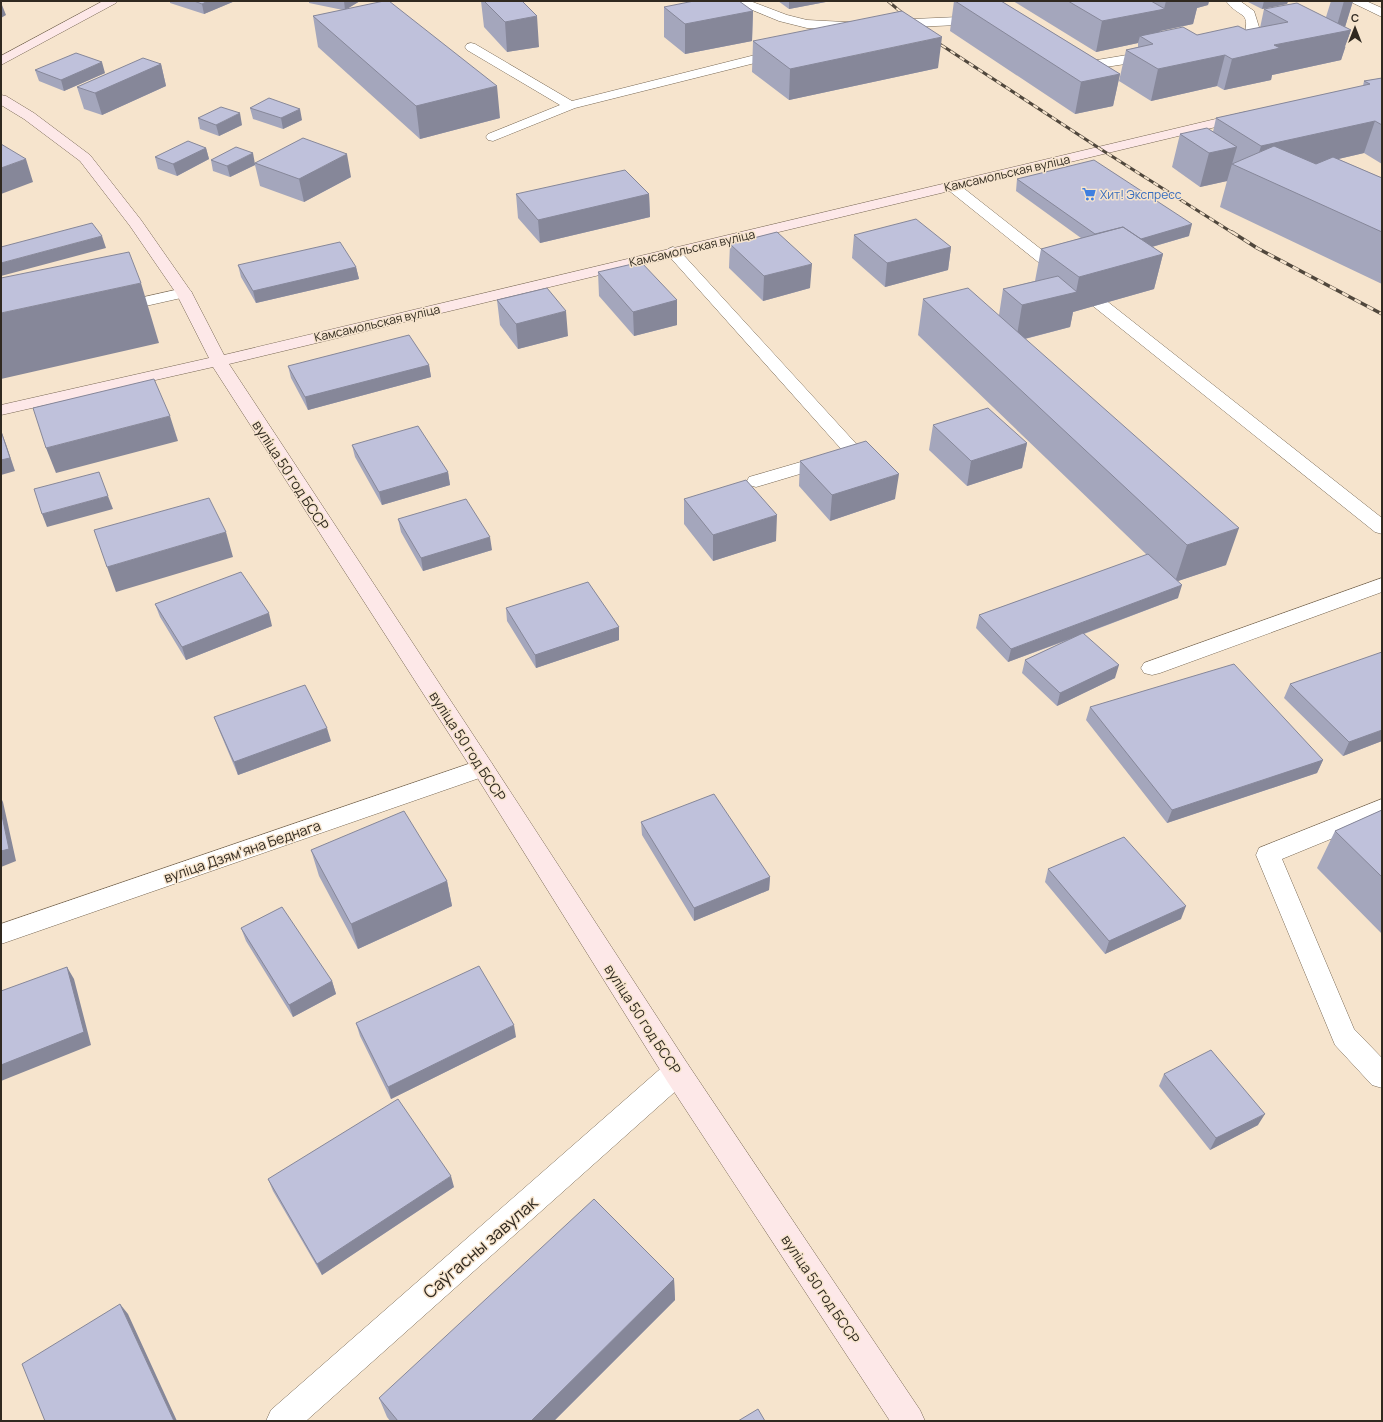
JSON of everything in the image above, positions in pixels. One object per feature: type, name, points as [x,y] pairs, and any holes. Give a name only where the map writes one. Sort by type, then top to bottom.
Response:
[{"type":"main road","points":[[1,62],[112,1]]},
{"type":"main road","name":"вуліца 50 год БССР","points":[[1,99],[30,116],[85,158],[136,223],[184,293],[218,361],[483,768],[677,1072],[909,1421]]},
{"type":"main road","name":"Камсамольская вуліца","points":[[1,410],[218,361],[1258,113]]},
{"type":"street","points":[[739,1],[793,21],[845,26],[947,20],[995,20]]},
{"type":"street","points":[[1223,51],[1244,46],[1248,43],[1253,27],[1250,14],[1232,1]]},
{"type":"street","points":[[1357,1],[1382,13]]},
{"type":"street","points":[[817,37],[845,26]]},
{"type":"street","points":[[493,137],[570,105],[767,56],[796,45]]},
{"type":"street","points":[[472,47],[570,105]]},
{"type":"street","points":[[1072,69],[1139,57],[1163,56]]},
{"type":"street","points":[[1060,60],[1084,76]]},
{"type":"street","points":[[952,186],[1382,528]]},
{"type":"street","points":[[673,252],[854,452],[756,481]]},
{"type":"street","points":[[101,311],[184,293]]},
{"type":"street","points":[[1152,668],[1382,585]]},
{"type":"street","name":"вуліца Дзямʼяна Беднага","points":[[1,934],[483,768]]},
{"type":"street","points":[[1382,808],[1268,855],[1344,1037],[1382,1076]]},
{"type":"street","name":"Саўгасны завулак","points":[[282,1421],[677,1072]]},
{"type":"building","points":[[194,1],[208,1],[202,4]]},
{"type":"building","points":[[389,1],[497,86],[416,106],[313,16]]},
{"type":"building","points":[[484,1],[522,1],[537,16],[505,22]]},
{"type":"building","points":[[694,1],[739,1],[753,11],[685,24],[664,7]]},
{"type":"building","points":[[955,1],[1001,1],[1120,74],[1081,82]]},
{"type":"building","points":[[1068,1],[1151,1],[1165,9],[1102,21]]},
{"type":"building","points":[[1297,3],[1351,30],[1274,45],[1280,48],[1232,59],[1225,55],[1158,69],[1126,50],[1153,44],[1140,36],[1183,27],[1197,35],[1238,26],[1246,30],[1288,22],[1264,9]]},
{"type":"building","points":[[902,11],[942,37],[790,69],[753,41]]},
{"type":"building","points":[[76,53],[102,62],[61,80],[35,70]]},
{"type":"building","points":[[143,58],[161,64],[95,93],[77,87]]},
{"type":"building","points":[[1382,78],[1382,125],[1375,121],[1261,146],[1216,118],[1370,84],[1364,81]]},
{"type":"building","points":[[269,98],[300,109],[281,118],[250,108]]},
{"type":"building","points":[[221,107],[240,113],[216,125],[198,118]]},
{"type":"building","points":[[1207,128],[1237,147],[1209,153],[1180,134]]},
{"type":"building","points":[[303,138],[347,154],[299,179],[255,163]]},
{"type":"building","points":[[188,141],[206,148],[173,164],[155,157]]},
{"type":"building","points":[[1,144],[26,159],[1,168]]},
{"type":"building","points":[[1274,146],[1316,164],[1333,157],[1382,178],[1382,232],[1232,164]]},
{"type":"building","points":[[236,147],[253,153],[227,166],[211,160]]},
{"type":"building","points":[[1094,160],[1192,224],[1141,239],[1123,227],[1095,234],[1017,179]]},
{"type":"building","points":[[625,170],[649,194],[538,220],[516,194]]},
{"type":"building","points":[[916,219],[951,247],[887,263],[854,235]]},
{"type":"building","points":[[92,223],[102,236],[1,263],[1,247]]},
{"type":"building","points":[[1123,227],[1163,254],[1079,277],[1041,249]]},
{"type":"building","points":[[777,232],[812,264],[764,276],[730,244]]},
{"type":"building","points":[[340,242],[356,267],[253,291],[238,265]]},
{"type":"building","points":[[129,252],[141,283],[1,313],[1,278]]},
{"type":"building","points":[[641,262],[677,300],[633,312],[598,272]]},
{"type":"building","points":[[1058,276],[1077,292],[1022,305],[1003,289]]},
{"type":"building","points":[[547,288],[566,311],[516,324],[497,300]]},
{"type":"building","points":[[968,288],[1239,528],[1187,545],[923,299]]},
{"type":"building","points":[[409,335],[429,365],[305,397],[288,366]]},
{"type":"building","points":[[154,379],[170,416],[46,448],[33,408]]},
{"type":"building","points":[[988,408],[1027,443],[971,461],[933,425]]},
{"type":"building","points":[[418,426],[448,472],[379,492],[352,445]]},
{"type":"building","points":[[1,431],[10,458],[1,460]]},
{"type":"building","points":[[866,441],[899,474],[832,495],[800,461]]},
{"type":"building","points":[[99,472],[108,496],[42,514],[34,489]]},
{"type":"building","points":[[746,480],[777,515],[713,535],[684,499]]},
{"type":"building","points":[[209,498],[226,532],[107,567],[94,530]]},
{"type":"building","points":[[466,499],[490,537],[421,558],[398,519]]},
{"type":"building","points":[[1148,554],[1182,585],[1011,649],[979,615]]},
{"type":"building","points":[[241,572],[269,613],[182,647],[155,604]]},
{"type":"building","points":[[588,582],[619,627],[535,655],[506,608]]},
{"type":"building","points":[[1083,633],[1119,665],[1060,693],[1025,660]]},
{"type":"building","points":[[1382,652],[1382,730],[1349,742],[1290,684]]},
{"type":"building","points":[[1234,664],[1323,760],[1172,810],[1090,707]]},
{"type":"building","points":[[305,685],[327,728],[234,762],[214,717]]},
{"type":"building","points":[[714,794],[770,877],[694,908],[641,822]]},
{"type":"building","points":[[1382,810],[1382,877],[1335,831]]},
{"type":"building","points":[[1,811],[9,849],[1,851]]},
{"type":"building","points":[[404,811],[447,881],[351,924],[311,850]]},
{"type":"building","points":[[1124,837],[1186,906],[1109,941],[1048,869]]},
{"type":"building","points":[[282,907],[332,981],[289,1005],[241,928]]},
{"type":"building","points":[[479,966],[514,1025],[388,1087],[356,1023]]},
{"type":"building","points":[[67,967],[84,1032],[1,1065],[1,991]]},
{"type":"building","points":[[1211,1050],[1265,1114],[1216,1138],[1164,1074]]},
{"type":"building","points":[[398,1099],[451,1176],[317,1264],[268,1179]]},
{"type":"building","points":[[594,1199],[674,1279],[531,1421],[398,1421],[379,1398]]},
{"type":"building","points":[[120,1304],[174,1421],[45,1421],[22,1364]]},
{"type":"building","points":[[758,1409],[765,1421],[738,1421]]},
{"type":"railway","points":[[888,1],[908,18]]},
{"type":"railway","points":[[932,39],[1102,150],[1233,233]]},
{"type":"railway","points":[[1232,232],[1257,248],[1382,314]]},
{"type":"place","name":"Хит! Экспресс","points":[[1089,194]]}]
